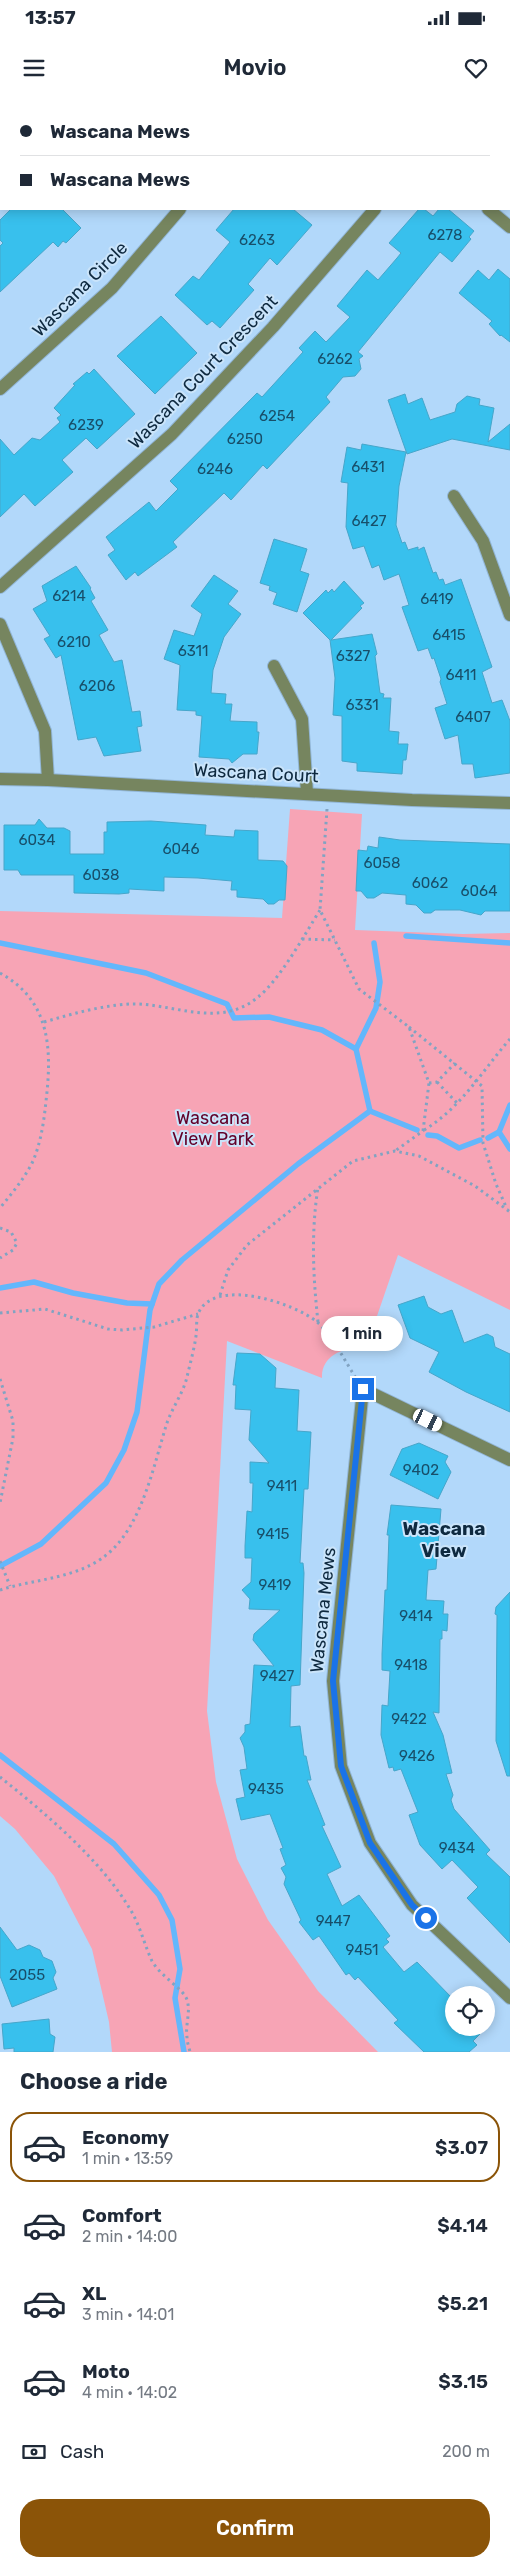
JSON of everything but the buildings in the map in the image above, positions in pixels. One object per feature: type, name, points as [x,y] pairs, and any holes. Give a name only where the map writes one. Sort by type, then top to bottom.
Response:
[{"type":"street","name":"Wascana Circle","points":[[0,389],[112,288],[179,210]]},
{"type":"street","name":"Wascana Court Crescent","points":[[0,586],[172,434],[273,327],[374,210]]},
{"type":"street","points":[[489,210],[510,227]]},
{"type":"street","points":[[454,496],[483,541],[510,615]]},
{"type":"street","points":[[0,624],[44,732],[48,780]]},
{"type":"street","points":[[274,666],[302,719],[307,793]]},
{"type":"street","name":"Wascana Court","points":[[0,780],[48,780],[510,803]]},
{"type":"street","points":[[363,1389],[510,1460]]},
{"type":"street","name":"Wascana Mews","points":[[363,1389],[333,1681],[341,1766],[370,1843],[412,1905],[510,1998]]},
{"type":"path","points":[[44,1022],[89,1009],[132,1004],[200,1014],[222,1012],[249,1004],[268,988],[320,910],[328,795]]},
{"type":"path","points":[[320,910],[359,990],[383,1006],[455,1062],[478,1080],[482,1086],[482,1143],[496,1184],[509,1212]]},
{"type":"path","points":[[302,939],[336,940]]},
{"type":"path","points":[[0,973],[22,991],[44,1022],[49,1043],[49,1076],[43,1127],[33,1161],[0,1208]]},
{"type":"path","points":[[409,1027],[429,1083],[423,1131]]},
{"type":"path","points":[[220,1295],[228,1270],[248,1246],[352,1161],[396,1151],[437,1122],[458,1103],[510,1039]]},
{"type":"path","points":[[429,1083],[437,1082],[455,1062]]},
{"type":"path","points":[[437,1082],[458,1103]]},
{"type":"path","points":[[396,1151],[420,1156],[441,1166],[509,1212]]},
{"type":"path","points":[[318,1187],[313,1217],[312,1267],[318,1322]]},
{"type":"path","points":[[0,1228],[11,1232],[17,1243],[14,1250],[0,1258]]},
{"type":"path","points":[[0,1313],[45,1309],[108,1329],[139,1329],[154,1327],[198,1314],[211,1300],[220,1295],[258,1297],[282,1303],[301,1311],[318,1322],[363,1389]]},
{"type":"path","points":[[0,1590],[10,1586],[39,1582],[84,1567],[102,1558],[122,1538],[144,1495],[158,1458],[167,1424],[187,1380],[198,1314]]},
{"type":"path","points":[[0,1380],[13,1421],[13,1438],[0,1503]]},
{"type":"path","points":[[0,1562],[10,1586]]},
{"type":"path","points":[[0,1776],[91,1859],[112,1882],[131,1910],[152,1961],[167,1981],[184,1992],[189,2005],[186,2037],[190,2052]]},
{"type":"green space","name":"Wascana View Park","points":[[290,809],[362,814],[355,930],[463,934],[510,933],[510,1310],[398,1255],[366,1348],[343,1350],[330,1357],[323,1370],[322,1378],[227,1341],[207,1711],[216,1782],[237,1859],[268,1920],[318,1991],[378,2052],[112,2052],[109,2022],[92,1949],[54,1876],[15,1829],[0,1816],[0,911],[282,918]]},
{"type":"waterway","points":[[406,936],[510,943]]},
{"type":"waterway","points":[[0,943],[146,973],[227,1004],[234,1018],[269,1017],[322,1030],[356,1049],[370,1111]]},
{"type":"waterway","points":[[356,1049],[376,1008],[380,982],[374,943]]},
{"type":"waterway","points":[[499,1132],[510,1105]]},
{"type":"waterway","points":[[370,1111],[417,1130]]},
{"type":"waterway","points":[[0,1566],[41,1544],[106,1483],[124,1450],[137,1412],[150,1310],[159,1284],[182,1260],[298,1164],[370,1111]]},
{"type":"waterway","points":[[488,1138],[499,1132],[510,1149]]},
{"type":"waterway","points":[[428,1135],[437,1136],[459,1148],[480,1140]]},
{"type":"waterway","points":[[0,1288],[34,1282],[73,1293],[127,1303],[152,1304]]},
{"type":"waterway","points":[[0,1755],[114,1844],[159,1895],[172,1920],[180,1969],[175,1998],[184,2052]]},
{"type":"district","name":"Wascana View","points":[[444,1539]]},
{"type":"route","points":[[363,1389],[333,1681],[341,1766],[370,1843],[412,1905],[426,1918]]}]
